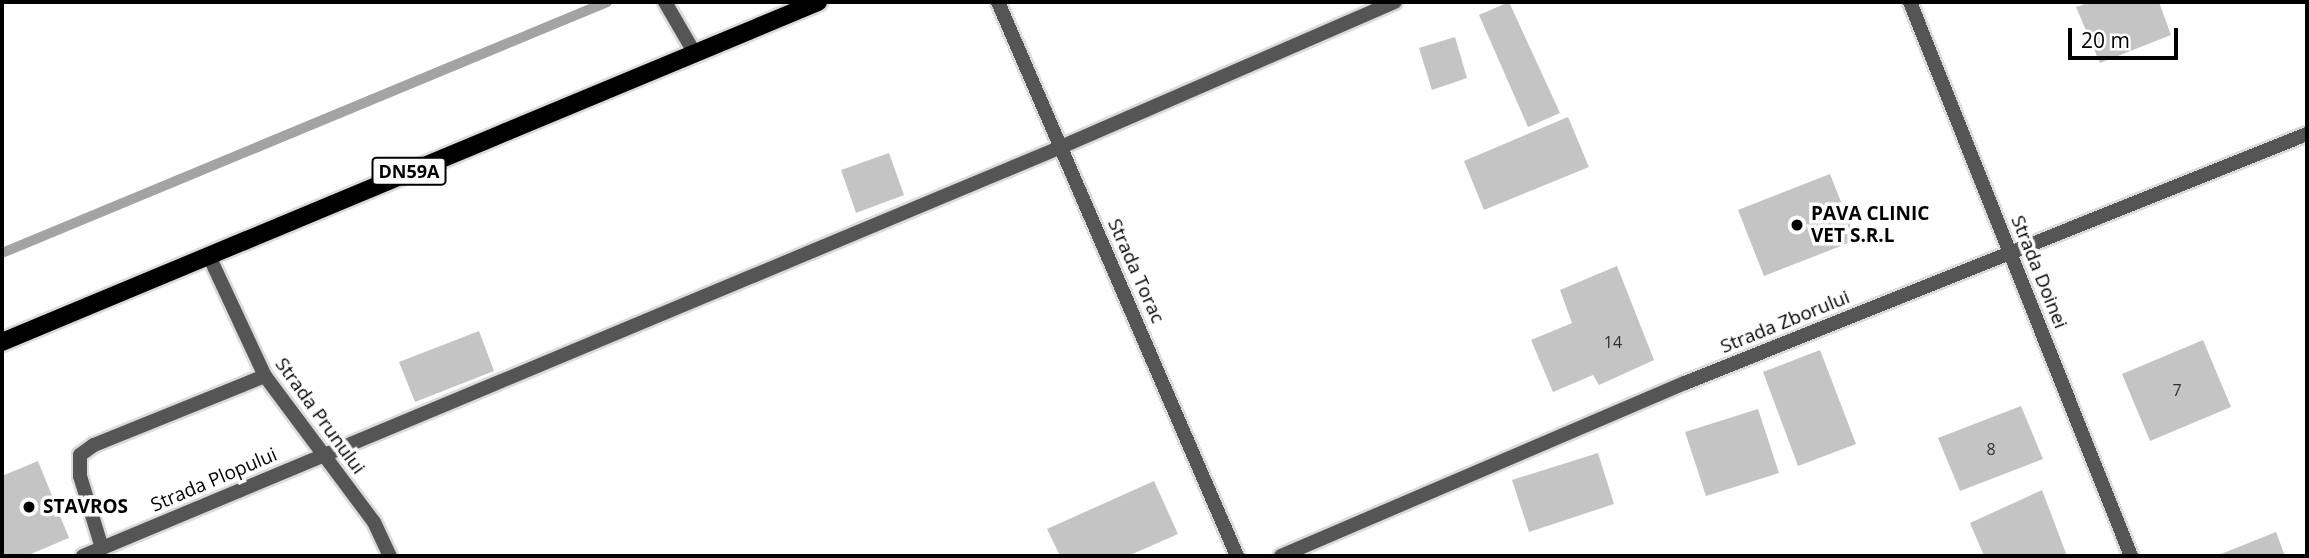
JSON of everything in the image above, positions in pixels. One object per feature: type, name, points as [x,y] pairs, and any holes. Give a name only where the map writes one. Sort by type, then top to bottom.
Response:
[{"type":"main road","name":"DN59A","points":[[2,342],[818,2]]},
{"type":"street","points":[[665,2],[694,52]]},
{"type":"street","name":"Strada Torac","points":[[998,2],[1237,556]]},
{"type":"street","name":"Strada Plopului","points":[[83,556],[1061,147],[1395,2]]},
{"type":"street","name":"Strada Doinei","points":[[1910,2],[2131,556]]},
{"type":"street","name":"Strada Zborului","points":[[1281,556],[1685,383],[2307,134]]},
{"type":"street","name":"Strada Prunului","points":[[209,256],[265,376],[373,522],[390,556]]},
{"type":"street","points":[[102,548],[80,476],[80,455],[94,445],[265,376]]},
{"type":"building","points":[[1509,2],[1560,113],[1528,127],[1479,15]]},
{"type":"building","points":[[2091,2],[2159,2],[2171,35],[2100,63],[2076,7]]},
{"type":"building","points":[[1455,37],[1467,78],[1432,90],[1419,48]]},
{"type":"building","points":[[1568,117],[1589,167],[1484,210],[1464,161]]},
{"type":"building","points":[[889,153],[904,195],[856,213],[841,170]]},
{"type":"building","name":"PAVA CLINIC VET S.R.L","points":[[1830,174],[1856,240],[1764,276],[1738,210]]},
{"type":"building","points":[[1617,266],[1654,360],[1599,385],[1593,375],[1553,392],[1531,340],[1572,323],[1560,290]]},
{"type":"building","points":[[479,331],[494,371],[415,402],[399,362]]},
{"type":"building","points":[[2203,340],[2231,407],[2150,441],[2122,374]]},
{"type":"building","points":[[1820,350],[1856,444],[1798,466],[1763,372]]},
{"type":"building","points":[[2021,406],[2043,459],[1960,491],[1938,438]]},
{"type":"building","points":[[1758,409],[1779,473],[1706,496],[1685,432]]},
{"type":"building","points":[[1598,453],[1614,504],[1529,532],[1512,480]]},
{"type":"building","name":"STAVROS","points":[[38,461],[69,538],[26,556],[2,556],[2,476]]},
{"type":"building","points":[[1154,481],[1178,534],[1128,556],[1060,556],[1047,529]]},
{"type":"building","points":[[2042,490],[2067,556],[1984,556],[1970,523]]},
{"type":"building","points":[[2276,532],[2285,556],[2216,556]]},
{"type":"waterway","points":[[2,253],[607,2]]},
{"type":"place","name":"PAVA CLINIC VET S.R.L","points":[[1797,225]]},
{"type":"place","name":"STAVROS","points":[[29,507]]}]
